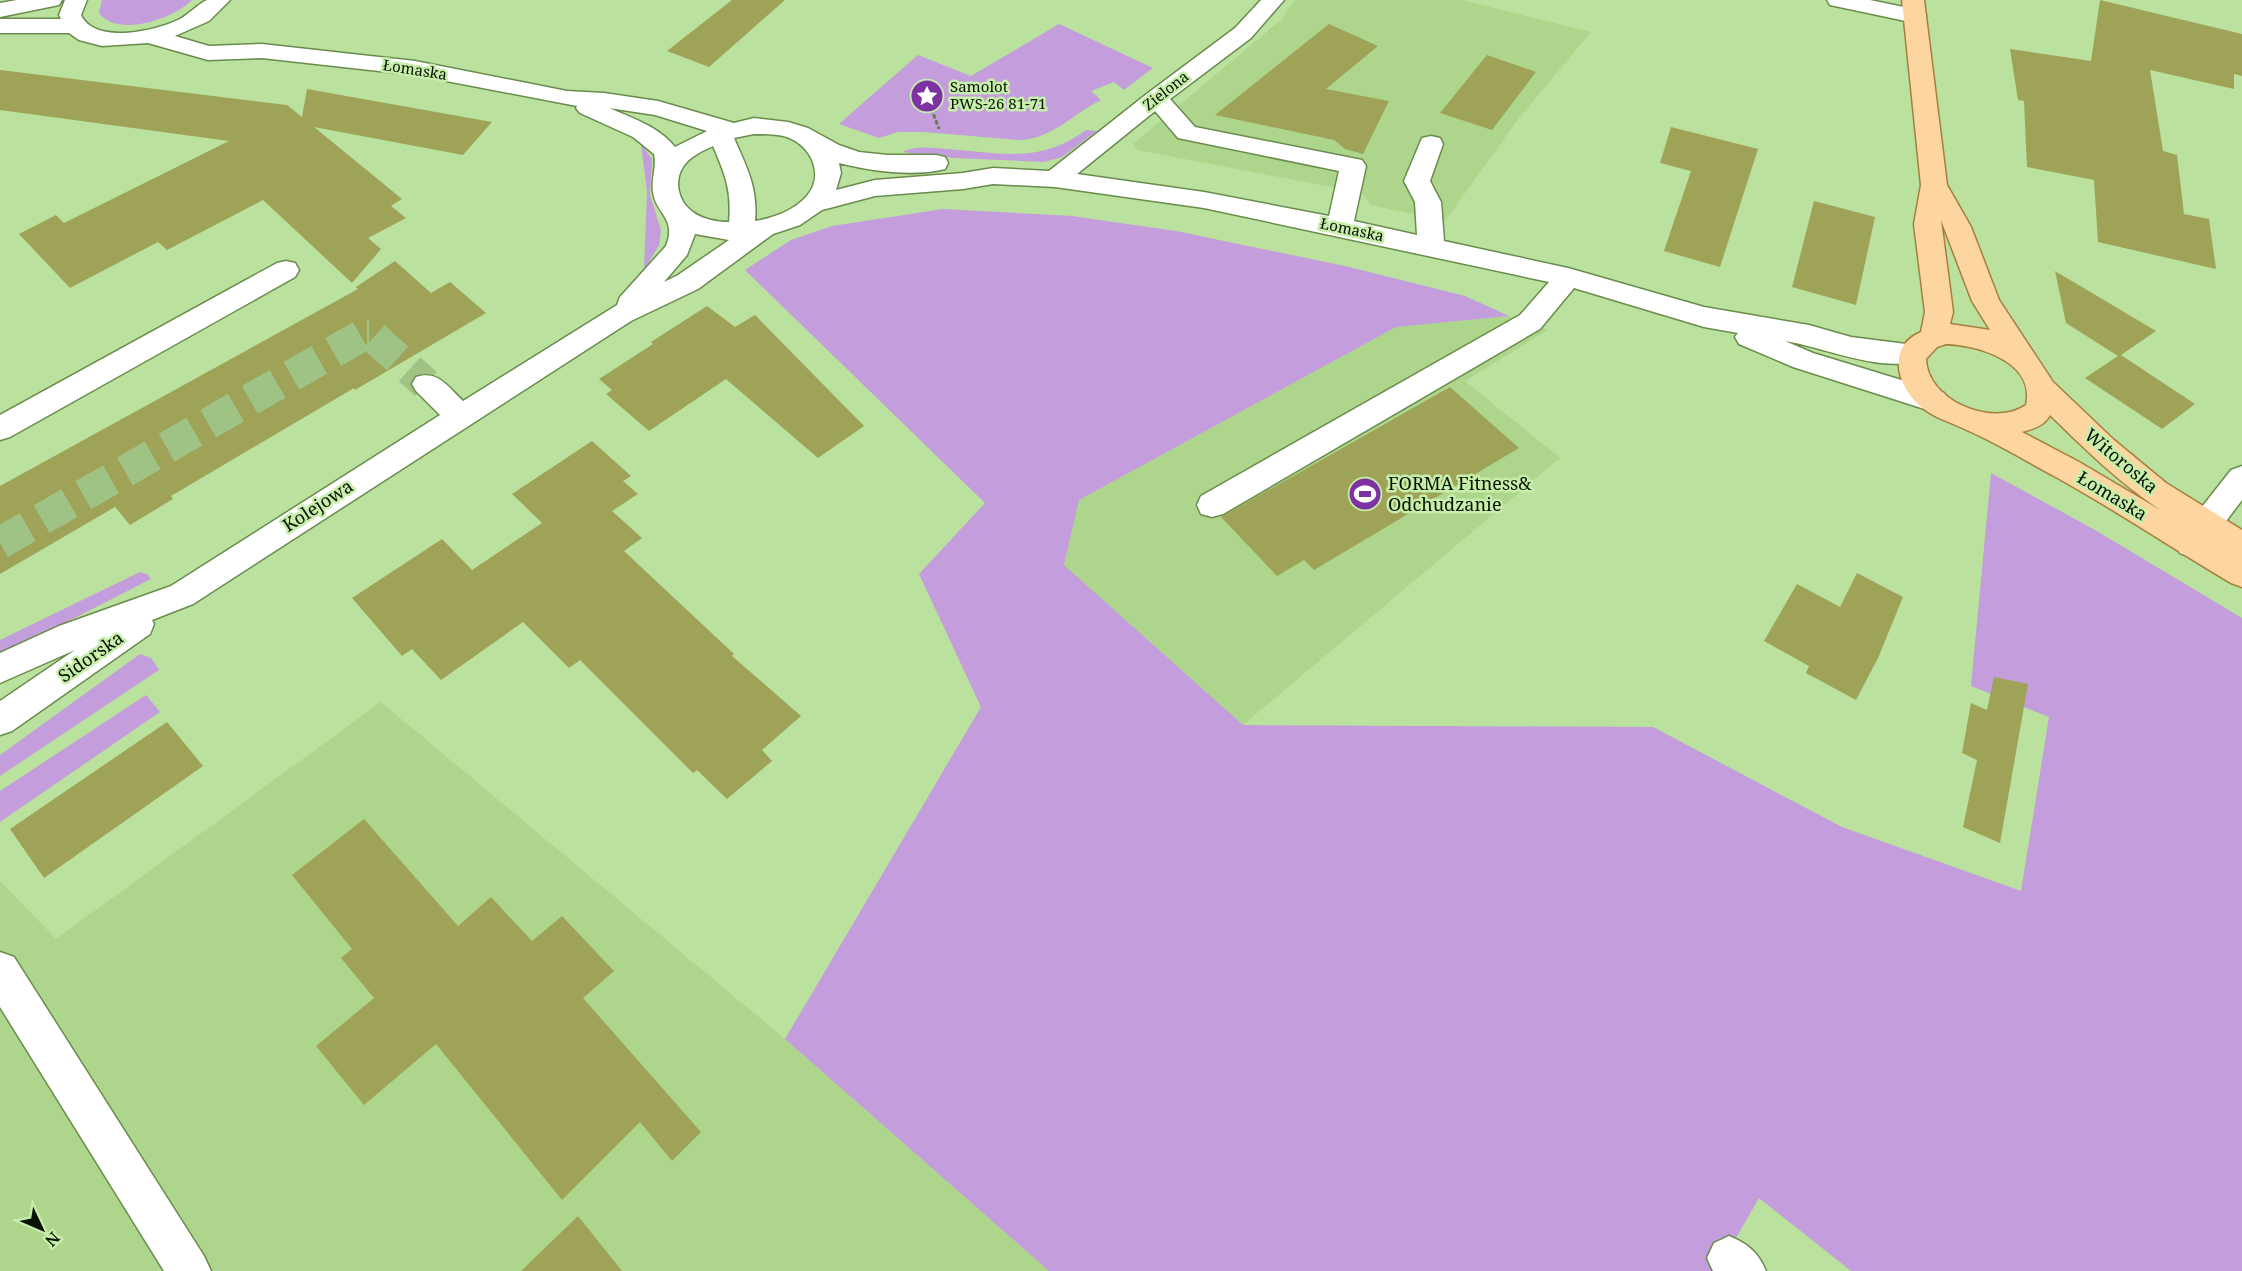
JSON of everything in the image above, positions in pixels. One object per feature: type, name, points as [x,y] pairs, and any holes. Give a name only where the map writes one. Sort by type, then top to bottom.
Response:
[{"type":"main road","name":"Witoroska","points":[[1914,8],[1934,184],[1927,224],[1939,312],[1911,371],[1923,392],[1947,411],[1979,423],[2012,424],[2027,419],[2037,412],[2042,401],[2043,390],[2039,379],[2020,357],[1986,301],[1958,227],[1934,184]]},
{"type":"main road","name":"Witoroska","points":[[1923,344],[1958,334],[1983,338],[2020,357]]},
{"type":"main road","name":"Witoroska","points":[[2043,390],[2198,534]]},
{"type":"main road","name":"Łomaska","points":[[1979,423],[2198,534],[2242,546]]},
{"type":"main road","name":"Łomaska","points":[[2198,534],[2242,574]]},
{"type":"street","points":[[0,10],[51,0]]},
{"type":"street","points":[[76,0],[70,15],[74,26],[83,33],[112,40],[150,36],[183,26],[214,5]]},
{"type":"street","name":"Zielona","points":[[1055,179],[1156,98],[1243,33],[1273,0]]},
{"type":"street","points":[[1838,0],[1914,8]]},
{"type":"street","name":"Łomaska","points":[[214,5],[214,22],[228,34],[262,51]]},
{"type":"street","points":[[0,26],[74,26]]},
{"type":"street","name":"Łomaska","points":[[150,36],[208,53],[262,51],[415,68],[567,98],[604,100],[658,108],[725,132]]},
{"type":"street","name":"Łomaska","points":[[567,98],[646,135],[659,144],[667,154],[669,170]]},
{"type":"street","points":[[1156,98],[1187,133],[1353,166],[1340,227]]},
{"type":"street","name":"Łomaska","points":[[993,176],[970,167],[854,160],[836,154],[798,133],[777,127],[754,126],[725,132],[693,146],[678,157],[669,170],[664,188],[668,203],[681,217],[698,226],[718,231],[752,230],[785,221],[815,204],[875,188],[963,182],[993,176],[1055,179],[1204,200],[1340,227],[1568,277],[1704,317],[1809,335],[1851,347],[1886,353],[1923,344]]},
{"type":"street","points":[[725,132],[752,230]]},
{"type":"street","points":[[814,142],[827,159],[830,169],[824,189],[815,204]]},
{"type":"street","points":[[1431,144],[1417,181],[1428,202],[1431,247]]},
{"type":"street","name":"Kolejowa","points":[[621,314],[678,249],[682,238],[681,217]]},
{"type":"street","name":"Kolejowa","points":[[0,669],[71,636],[182,595],[621,314],[688,282],[752,230]]},
{"type":"street","points":[[0,429],[286,270]]},
{"type":"street","points":[[1212,505],[1530,322],[1568,277]]},
{"type":"street","name":"Łomaska","points":[[1704,317],[1803,360],[1934,402]]},
{"type":"street","points":[[426,384],[460,416]]},
{"type":"street","points":[[2198,534],[2242,478]]},
{"type":"street","name":"Sidorska","points":[[0,720],[182,595]]},
{"type":"street","points":[[0,971],[189,1271]]},
{"type":"path","points":[[929,102],[935,117]]},
{"type":"shaded area","points":[[102,0],[192,0],[172,14],[132,25],[108,20],[99,13]]},
{"type":"shaded area","points":[[1295,0],[1462,0],[1591,32],[1519,118],[1445,221],[1371,205],[1362,193],[1138,150],[1133,144],[1281,20]]},
{"type":"shaded area","points":[[1059,24],[1153,68],[1124,90],[1114,82],[1091,91],[1101,100],[1052,131],[1031,139],[924,132],[898,132],[879,138],[839,124],[918,55],[971,76]]},
{"type":"shaded area","points":[[1086,130],[1097,131],[1062,157],[1044,162],[954,158],[902,152],[913,148],[924,148],[1002,154],[1036,152],[1069,141]]},
{"type":"shaded area","points":[[641,144],[652,159],[650,195],[661,230],[659,245],[644,271],[647,191]]},
{"type":"shaded area","points":[[943,209],[1072,216],[1176,231],[1345,266],[1465,296],[1509,316],[1396,327],[1079,500],[1064,565],[1243,725],[1653,727],[1842,827],[2021,891],[2049,717],[1971,686],[1991,473],[2095,530],[2242,618],[2242,1271],[1851,1271],[1759,1198],[1717,1271],[1049,1271],[785,1039],[981,707],[919,574],[985,503],[745,270],[791,240],[832,226]]},
{"type":"shaded area","points":[[1509,316],[1548,330],[1465,381],[1560,458],[1243,725],[1064,565],[1079,500],[1396,327]]},
{"type":"shaded area","points":[[140,572],[147,574],[151,579],[0,656],[0,640]]},
{"type":"shaded area","points":[[140,654],[151,658],[159,670],[0,776],[0,755]]},
{"type":"shaded area","points":[[146,695],[160,712],[0,822],[0,791]]},
{"type":"shaded area","points":[[381,702],[785,1039],[1049,1271],[0,1271],[0,881],[56,939]]},
{"type":"building","points":[[732,0],[785,0],[709,67],[667,51]]},
{"type":"building","points":[[2100,0],[2242,34],[2242,76],[2234,74],[2234,89],[2150,70],[2163,151],[2177,155],[2184,214],[2209,219],[2216,269],[2098,242],[2094,180],[2027,167],[2024,101],[2018,100],[2010,49],[2091,61]]},
{"type":"building","points":[[1329,24],[1378,46],[1326,89],[1389,101],[1363,154],[1345,149],[1334,140],[1215,115]]},
{"type":"building","points":[[1487,55],[1536,72],[1492,130],[1440,113]]},
{"type":"building","points":[[0,70],[287,105],[302,117],[307,89],[492,122],[463,155],[314,127],[402,199],[391,206],[406,218],[368,238],[381,249],[352,283],[263,200],[167,250],[158,242],[70,288],[19,234],[56,215],[64,223],[229,141],[0,110]]},
{"type":"building","points":[[1671,127],[1758,149],[1720,267],[1664,251],[1691,171],[1660,163]]},
{"type":"building","points":[[1814,201],[1875,217],[1856,305],[1792,287]]},
{"type":"building","points":[[395,261],[431,293],[450,282],[486,313],[171,496],[173,499],[130,525],[115,507],[0,574],[0,486],[358,289],[356,287]]},
{"type":"building","points":[[2055,271],[2156,331],[2121,355],[2195,404],[2162,429],[2085,378],[2118,356],[2066,323]]},
{"type":"building","points":[[707,306],[735,327],[755,315],[864,426],[818,458],[726,379],[649,431],[606,394],[612,390],[599,379]]},
{"type":"building","points":[[1450,387],[1519,448],[1314,570],[1304,560],[1277,576],[1221,517]]},
{"type":"building","points":[[592,441],[631,476],[623,481],[638,494],[612,511],[642,538],[624,551],[734,654],[732,656],[801,716],[762,750],[772,761],[727,799],[697,770],[693,773],[580,660],[569,668],[523,622],[441,680],[412,649],[402,656],[352,598],[442,539],[472,570],[542,523],[512,494]]},
{"type":"building","points":[[1857,573],[1903,597],[1878,658],[1856,700],[1806,673],[1809,666],[1764,641],[1797,584],[1840,607]]},
{"type":"building","points":[[1994,677],[2028,684],[2000,843],[1963,827],[1977,760],[1962,753],[1971,703],[1987,710]]},
{"type":"building","points":[[167,722],[203,766],[44,878],[10,829]]},
{"type":"building","points":[[364,819],[458,926],[491,897],[532,941],[562,916],[614,971],[583,998],[701,1132],[672,1161],[640,1122],[562,1200],[436,1044],[364,1105],[316,1046],[374,998],[341,958],[352,949],[292,875]]},
{"type":"building","points":[[578,1216],[622,1271],[521,1271]]},
{"type":"tunnel","points":[[0,543],[368,332],[426,384]]},
{"type":"place","name":"Samolot PWS-26 81-71","points":[[927,96]]},
{"type":"place","name":"FORMA Fitness& Odchudzanie","points":[[1365,494]]}]
